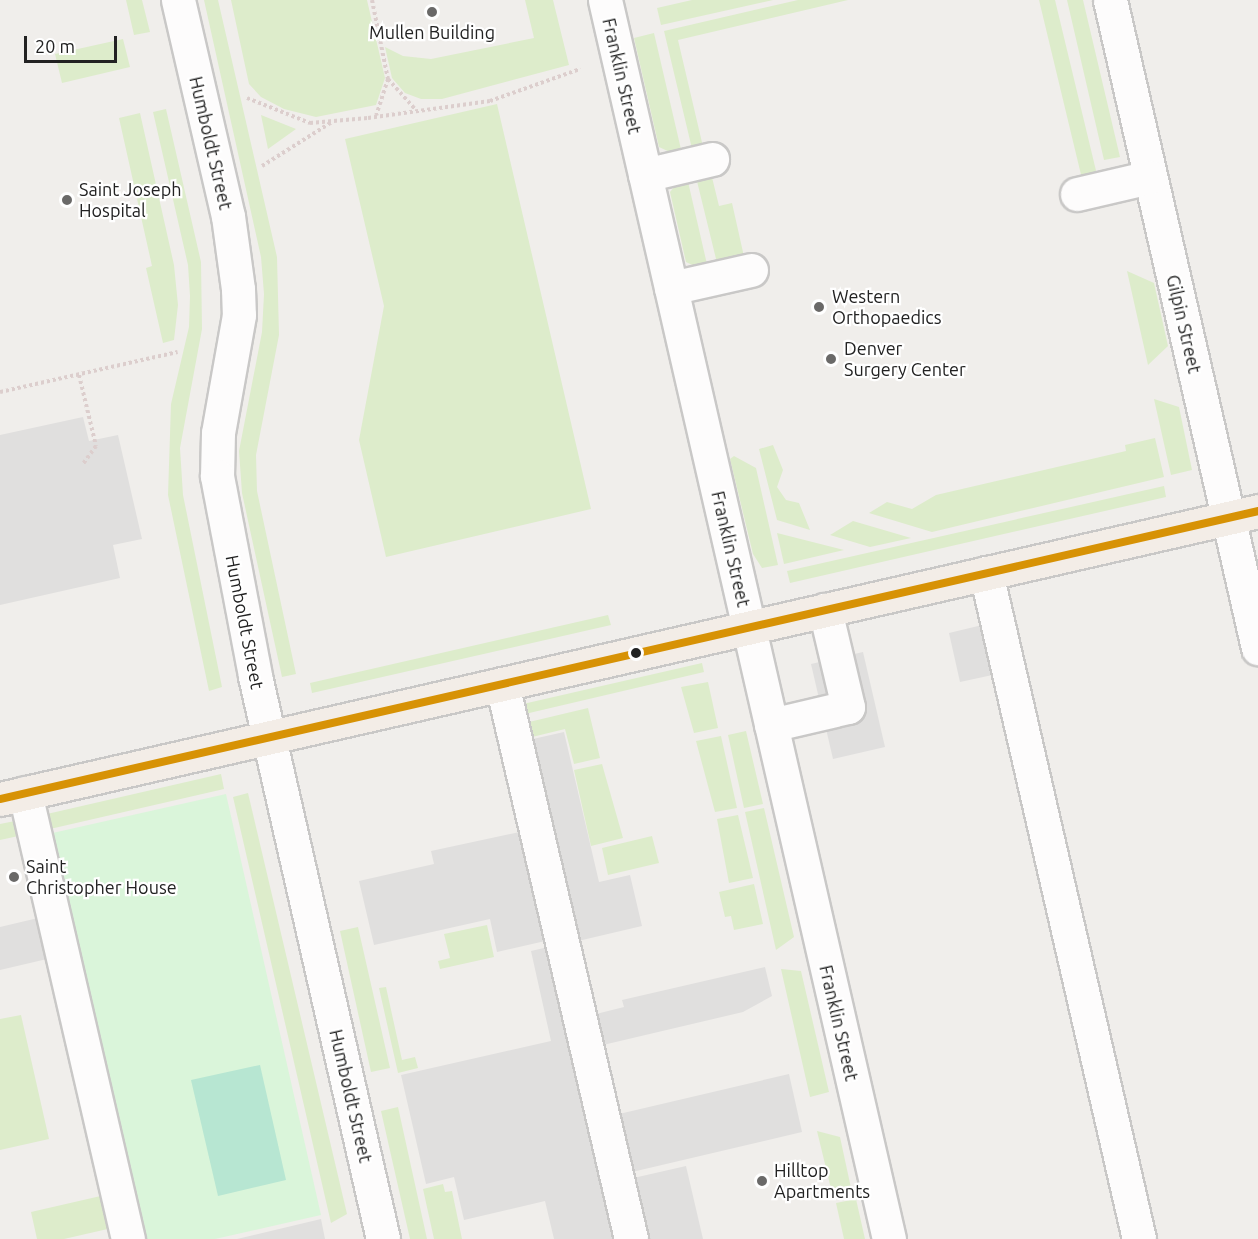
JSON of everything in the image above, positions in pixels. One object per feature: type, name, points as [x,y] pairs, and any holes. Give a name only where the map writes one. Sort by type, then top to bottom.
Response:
[{"type":"main road","points":[[13,796],[1243,515]]},
{"type":"street","name":"Humboldt Street","points":[[178,0],[228,216],[238,289],[239,315],[218,433],[217,476],[269,737],[384,1239]]},
{"type":"street","name":"Franklin Street","points":[[605,0],[889,1239]]},
{"type":"street","name":"Gilpin Street","points":[[1110,0],[1150,177],[1243,515],[1258,648]]},
{"type":"street","points":[[645,175],[712,159]]},
{"type":"street","points":[[1077,194],[1150,177]]},
{"type":"street","points":[[671,288],[750,270]]},
{"type":"street","points":[[986,573],[1138,1239]]},
{"type":"street","points":[[771,725],[848,707],[825,610]]},
{"type":"street","points":[[502,684],[631,1239]]},
{"type":"street","points":[[13,796],[128,1239]]},
{"type":"path","points":[[372,0],[388,79],[376,115]]},
{"type":"path","points":[[247,98],[310,123],[490,101],[580,69]]},
{"type":"path","points":[[388,79],[415,109]]},
{"type":"path","points":[[262,166],[336,120]]},
{"type":"path","points":[[0,392],[178,352]]},
{"type":"path","points":[[79,375],[96,446],[83,464]]},
{"type":"green space","points":[[126,0],[142,0],[150,32],[134,35]]},
{"type":"green space","points":[[204,0],[218,0],[277,257],[279,335],[256,455],[257,491],[296,674],[282,677],[242,493],[239,451],[262,332],[264,294],[261,257]]},
{"type":"green space","points":[[231,0],[367,0],[385,78],[376,105],[316,117],[284,109],[261,97],[249,84]]},
{"type":"green space","points":[[525,0],[553,0],[569,65],[442,99],[421,99],[405,93],[392,78],[385,47],[403,56],[431,59],[534,38]]},
{"type":"green space","points":[[692,0],[773,0],[661,25],[657,8]]},
{"type":"green space","points":[[798,0],[848,0],[678,40],[704,151],[693,153],[664,31]]},
{"type":"green space","points":[[1039,0],[1055,0],[1098,179],[1083,183]]},
{"type":"green space","points":[[1067,0],[1083,0],[1120,157],[1104,160]]},
{"type":"green space","points":[[654,33],[683,158],[659,147],[634,38]]},
{"type":"green space","points":[[123,39],[130,67],[62,83],[55,54]]},
{"type":"green space","points":[[497,104],[591,509],[386,557],[359,440],[384,306],[345,139]]},
{"type":"green space","points":[[166,109],[201,262],[202,329],[180,448],[183,495],[222,687],[209,691],[168,495],[171,404],[189,327],[190,296],[188,265],[153,112]]},
{"type":"green space","points":[[140,113],[174,265],[178,305],[174,340],[163,343],[146,268],[152,266],[119,118]]},
{"type":"green space","points":[[261,115],[296,129],[268,149]]},
{"type":"green space","points":[[709,165],[719,206],[732,203],[745,261],[718,267],[694,169]]},
{"type":"green space","points":[[686,173],[709,273],[686,262],[670,192]]},
{"type":"green space","points":[[1127,271],[1154,283],[1168,346],[1148,365]]},
{"type":"green space","points":[[1154,399],[1179,407],[1192,470],[1171,475]]},
{"type":"green space","points":[[1155,438],[1164,477],[932,532],[869,513],[887,502],[912,509],[936,495],[1126,451],[1125,445]]},
{"type":"green space","points":[[773,445],[783,470],[777,487],[786,500],[799,503],[810,530],[777,520],[759,449]]},
{"type":"green space","points":[[734,456],[756,468],[778,565],[762,568],[753,554],[730,459]]},
{"type":"green space","points":[[1164,486],[1166,497],[790,583],[787,571]]},
{"type":"green space","points":[[853,521],[911,538],[870,547],[830,535]]},
{"type":"green space","points":[[777,533],[844,550],[784,564]]},
{"type":"green space","points":[[608,615],[611,625],[312,693],[310,683]]},
{"type":"green space","points":[[702,663],[704,672],[525,714],[523,704]]},
{"type":"green space","points":[[708,682],[718,728],[694,733],[681,687]]},
{"type":"green space","points":[[588,708],[600,758],[574,764],[565,729],[532,737],[529,722]]},
{"type":"green space","points":[[746,731],[763,804],[744,808],[728,735]]},
{"type":"green space","points":[[721,736],[737,808],[715,812],[696,741]]},
{"type":"green space","points":[[602,764],[623,838],[591,846],[574,770]]},
{"type":"green space","points":[[221,774],[224,789],[50,829],[47,814]]},
{"type":"green space","points":[[248,793],[347,1214],[331,1223],[233,797]]},
{"type":"green space","points":[[226,794],[321,1215],[215,1239],[140,1239],[48,834]]},
{"type":"green space","points":[[764,808],[794,937],[776,950],[745,812]]},
{"type":"green space","points":[[738,815],[753,878],[729,883],[717,819]]},
{"type":"green space","points":[[20,820],[23,835],[0,840],[0,824]]},
{"type":"green space","points":[[652,836],[659,863],[608,875],[602,848]]},
{"type":"green space","points":[[754,884],[763,924],[734,930],[731,916],[725,917],[719,892]]},
{"type":"green space","points":[[487,925],[494,957],[440,969],[438,961],[450,958],[444,934]]},
{"type":"green space","points":[[358,927],[390,1068],[371,1072],[340,931]]},
{"type":"green space","points":[[781,969],[801,971],[829,1092],[810,1097]]},
{"type":"green space","points":[[386,987],[402,1060],[415,1057],[418,1068],[398,1073],[379,988]]},
{"type":"green space","points":[[21,1015],[49,1139],[0,1150],[0,1019]]},
{"type":"green space","points":[[260,1065],[286,1180],[218,1196],[191,1080]]},
{"type":"green space","points":[[398,1107],[427,1239],[410,1239],[381,1111]]},
{"type":"green space","points":[[817,1131],[840,1137],[851,1188],[832,1193]]},
{"type":"green space","points":[[443,1184],[445,1192],[452,1191],[462,1239],[434,1239],[423,1189]]},
{"type":"green space","points":[[105,1195],[112,1228],[64,1239],[37,1239],[31,1212]]},
{"type":"green space","points":[[856,1199],[865,1239],[844,1239],[836,1203]]},
{"type":"shaded area","points":[[83,417],[89,441],[118,435],[142,539],[113,545],[120,578],[0,605],[0,435]]},
{"type":"shaded area","points":[[999,621],[1011,671],[960,682],[949,633]]},
{"type":"shaded area","points":[[863,652],[885,747],[833,759],[811,664]]},
{"type":"shaded area","points":[[564,732],[599,882],[630,875],[642,926],[561,945],[515,743]]},
{"type":"shaded area","points":[[529,830],[554,939],[497,952],[490,919],[374,945],[359,881],[434,864],[431,851]]},
{"type":"shaded area","points":[[38,918],[47,959],[0,970],[0,927]]},
{"type":"shaded area","points":[[557,945],[625,1239],[554,1239],[545,1201],[464,1220],[454,1177],[426,1184],[401,1075],[551,1041],[531,951]]},
{"type":"shaded area","points":[[765,967],[772,996],[743,1012],[603,1045],[596,1014],[624,1007],[622,1000]]},
{"type":"shaded area","points":[[789,1074],[802,1132],[632,1172],[619,1114]]},
{"type":"shaded area","points":[[686,1166],[703,1239],[629,1239],[616,1182]]},
{"type":"shaded area","points":[[321,1219],[325,1239],[237,1239]]},
{"type":"transit line","name":"20","points":[[0,799],[1258,511]]},
{"type":"place","name":"Mullen Building","points":[[432,12]]},
{"type":"place","name":"Saint Joseph Hospital","points":[[67,200]]},
{"type":"place","name":"Western Orthopaedics","points":[[819,307]]},
{"type":"place","name":"Denver Surgery Center","points":[[831,359]]},
{"type":"place","name":"Saint Christopher House","points":[[14,877]]},
{"type":"place","name":"Hilltop Apartments","points":[[762,1181]]}]
